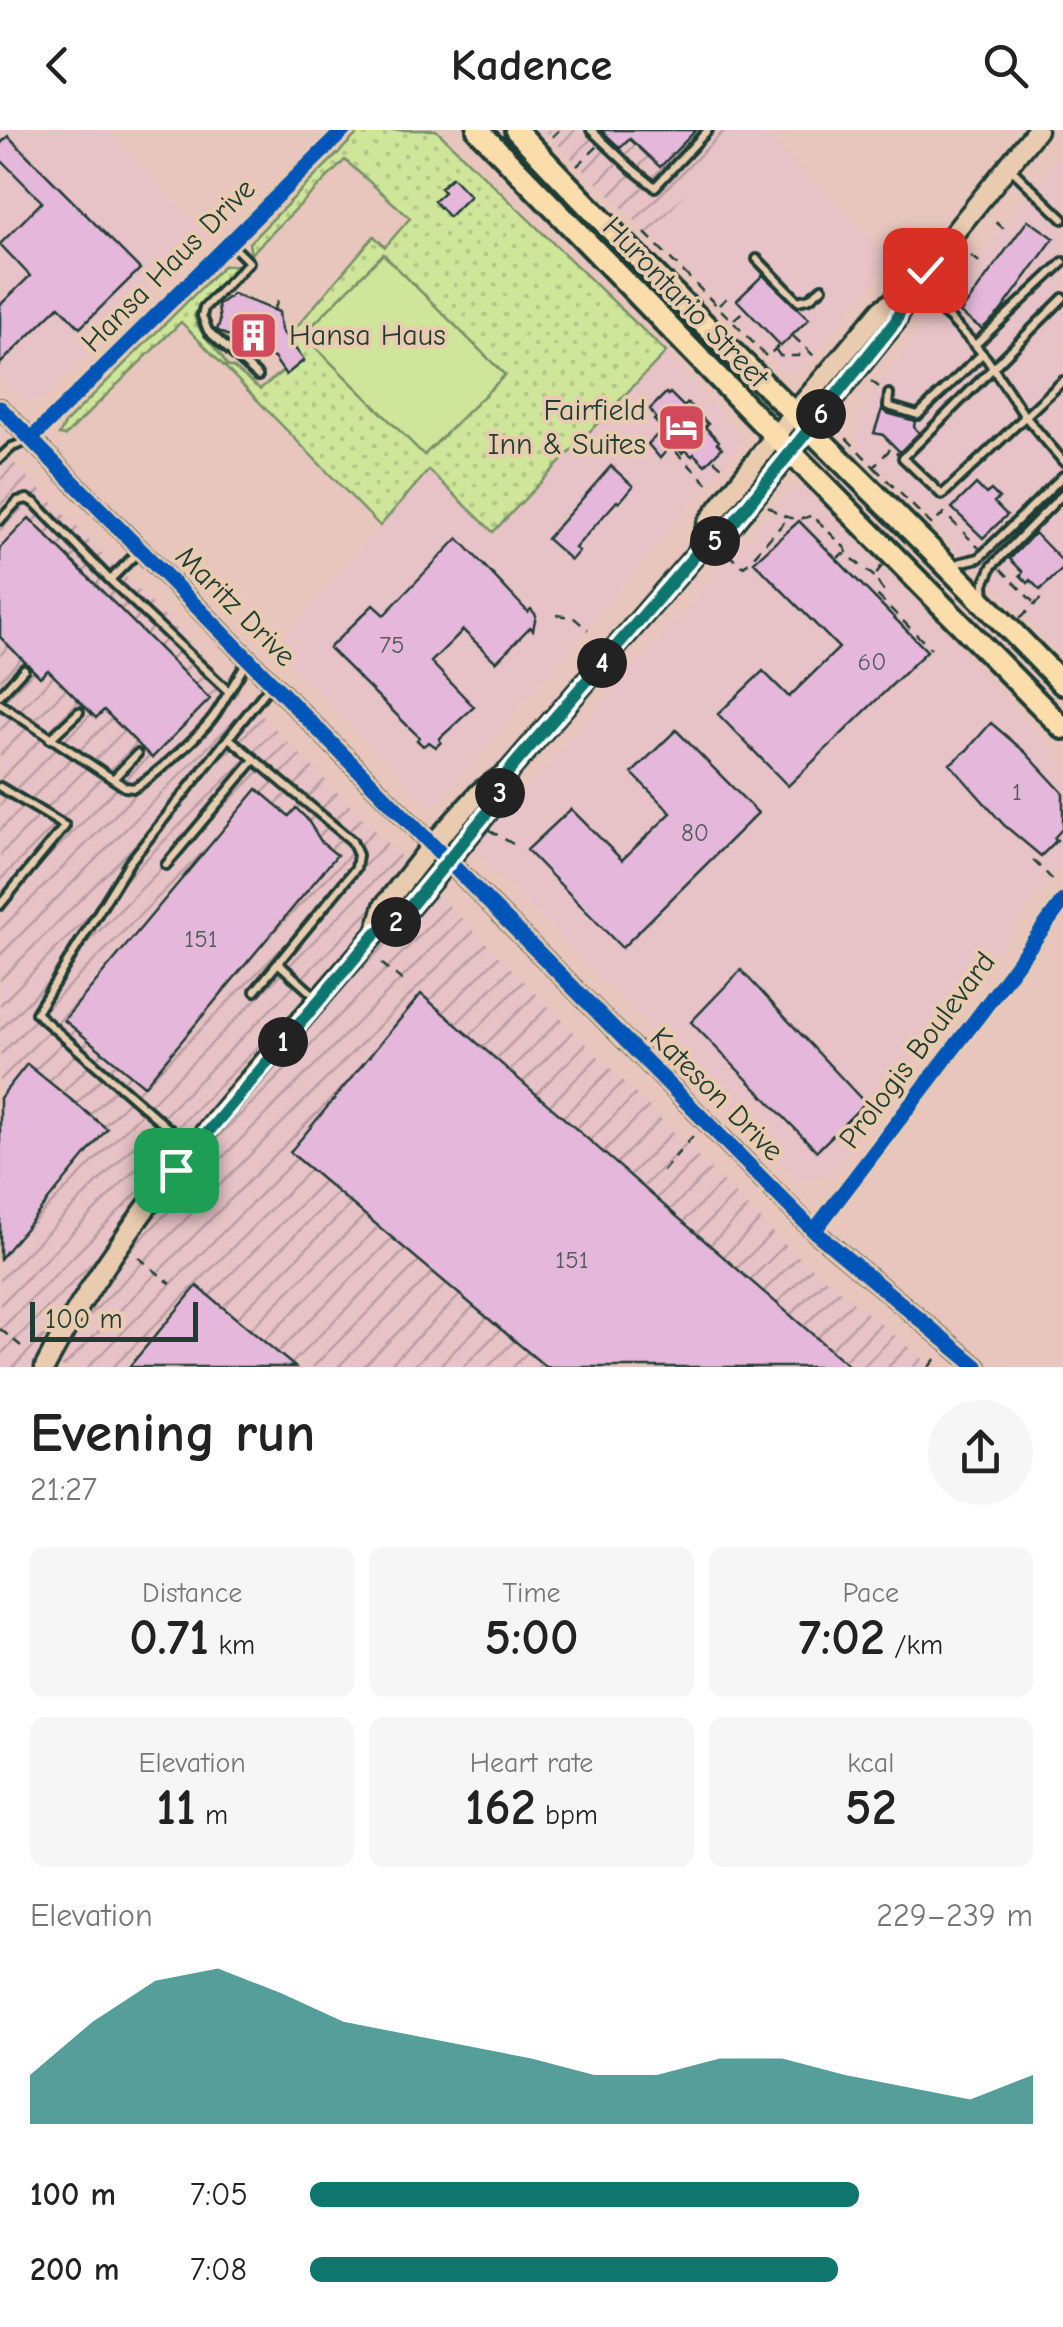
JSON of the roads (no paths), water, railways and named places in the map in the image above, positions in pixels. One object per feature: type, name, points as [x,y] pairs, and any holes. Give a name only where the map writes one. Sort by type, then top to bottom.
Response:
[{"type":"main road","name":"Hurontario Street","points":[[478,130],[1063,728]]},
{"type":"main road","name":"Hurontario Street","points":[[516,130],[794,412],[816,420],[946,564],[1063,684]]},
{"type":"main road","points":[[376,933],[384,906],[433,844],[480,792],[508,772],[698,552],[723,536],[896,321],[911,288],[1037,130]]},
{"type":"main road","points":[[698,552],[708,522],[794,412],[881,310],[911,288]]},
{"type":"main road","points":[[45,1367],[103,1270],[153,1199],[376,933],[399,920],[497,801],[508,772]]},
{"type":"street","name":"Hansa Haus Drive","points":[[32,439],[344,130]]},
{"type":"street","name":"Maritz Drive","points":[[0,408],[433,844]]},
{"type":"street","name":"Kateson Drive","points":[[433,844],[814,1230],[977,1367]]},
{"type":"street","name":"Prologis Boulevard","points":[[814,1230],[1063,901]]},
{"type":"lane","points":[[591,130],[655,186],[708,130]]},
{"type":"lane","points":[[1008,166],[1063,218]]},
{"type":"lane","points":[[229,242],[249,262],[204,308],[202,316],[208,331],[258,376]]},
{"type":"lane","points":[[758,259],[798,300],[810,298],[822,288]]},
{"type":"lane","points":[[974,344],[1063,262]]},
{"type":"lane","points":[[930,264],[939,302],[949,318]]},
{"type":"lane","points":[[911,288],[974,344],[1024,415],[1063,460]]},
{"type":"lane","points":[[1063,298],[903,458],[942,495],[1063,381]]},
{"type":"lane","points":[[888,394],[888,406],[918,415],[982,354]]},
{"type":"lane","points":[[0,458],[12,446],[32,439]]},
{"type":"lane","points":[[946,564],[980,558],[1063,476]]},
{"type":"lane","points":[[986,604],[984,584],[995,563],[1063,494]]},
{"type":"lane","points":[[0,520],[18,500],[34,503],[228,691]]},
{"type":"lane","points":[[110,580],[141,550]]},
{"type":"lane","points":[[0,704],[50,740],[125,787],[134,788],[216,714],[249,658]]},
{"type":"lane","points":[[0,695],[24,670]]},
{"type":"lane","points":[[193,1149],[36,1013],[129,864],[272,682]]},
{"type":"lane","points":[[50,740],[79,712]]},
{"type":"lane","points":[[228,738],[352,841],[358,854],[356,868],[255,991]]},
{"type":"lane","points":[[113,779],[137,754]]},
{"type":"lane","points":[[166,865],[254,760]]},
{"type":"lane","points":[[0,787],[65,826],[0,904]]},
{"type":"lane","points":[[278,964],[319,1000]]},
{"type":"place","name":"Hansa Haus","points":[[254,335]]},
{"type":"place","name":"Fairfield Inn & Suites","points":[[681,427]]}]
